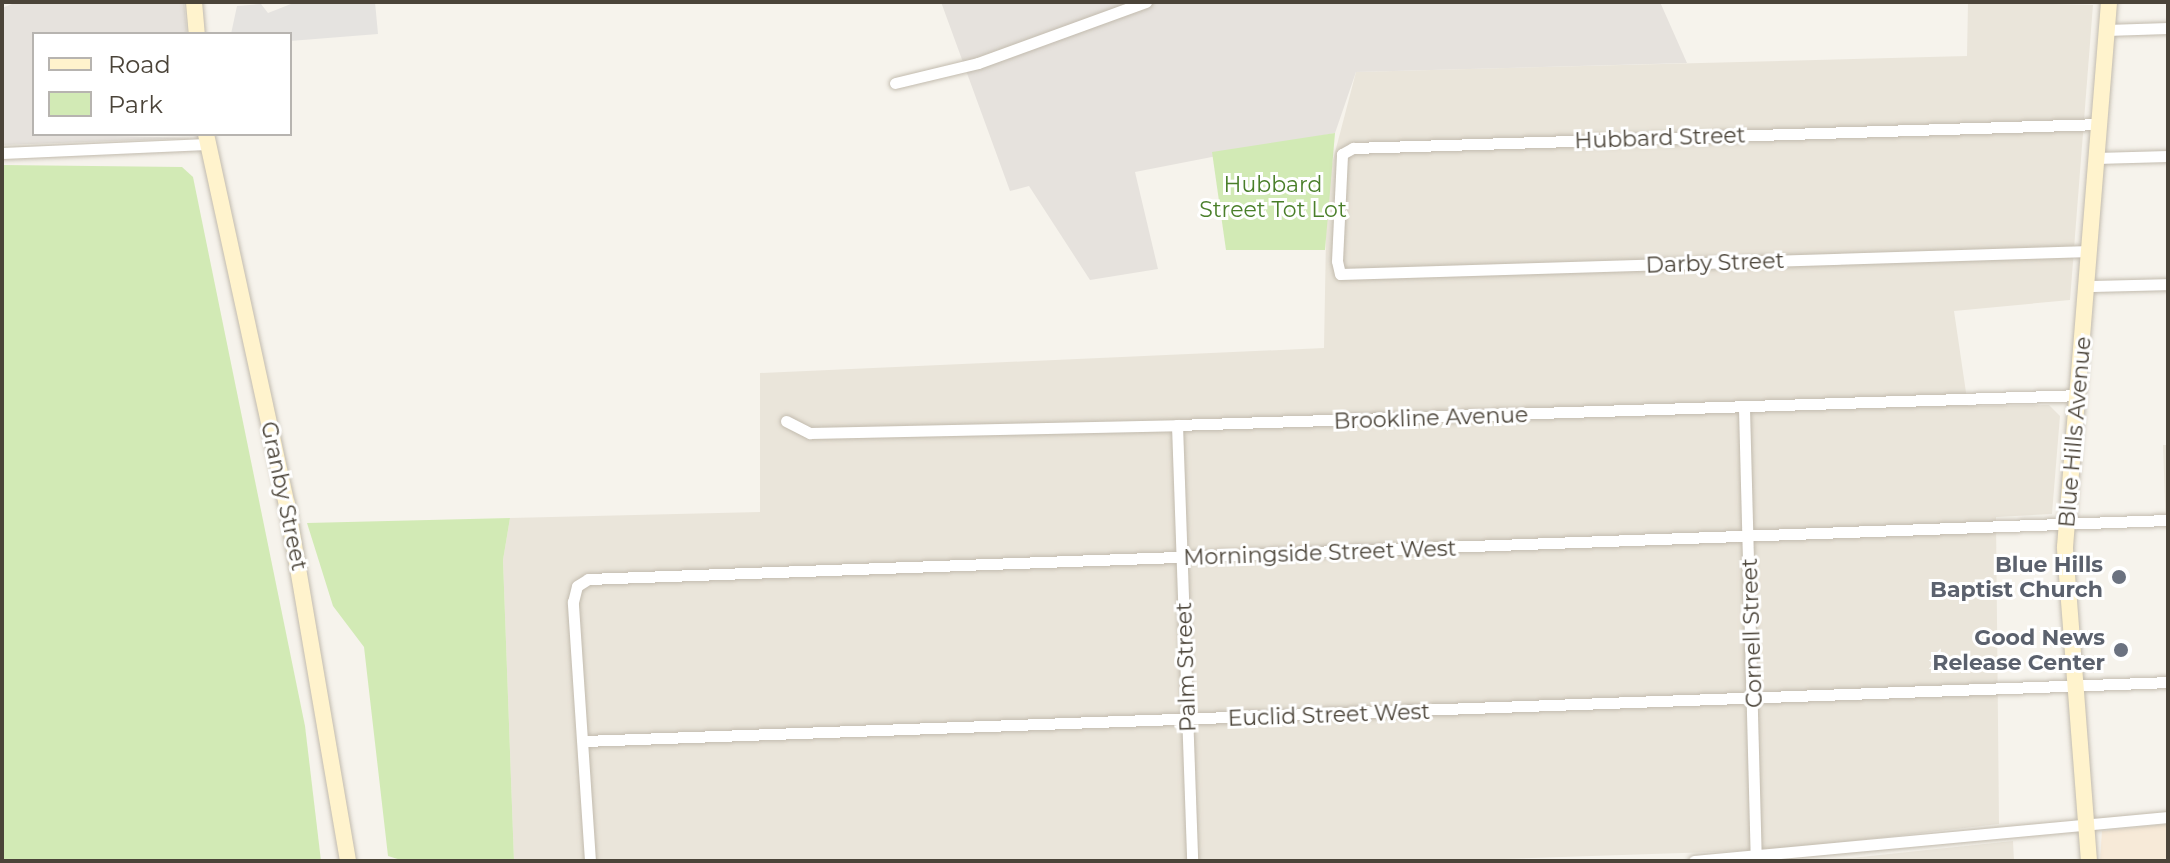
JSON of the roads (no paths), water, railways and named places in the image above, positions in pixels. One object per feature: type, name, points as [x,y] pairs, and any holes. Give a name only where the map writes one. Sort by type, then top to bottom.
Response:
[{"type":"main road","points":[[194,2],[197,32]]},
{"type":"main road","name":"Blue Hills Avenue","points":[[2089,861],[2074,690],[2065,528],[2079,395],[2109,2]]},
{"type":"main road","name":"Granby Street","points":[[206,139],[286,499],[348,861]]},
{"type":"street","points":[[895,83],[978,63],[1146,2]]},
{"type":"street","points":[[2106,30],[2168,28]]},
{"type":"street","name":"Hubbard Street","points":[[1340,274],[1342,154],[1353,148],[2099,124]]},
{"type":"street","points":[[2,153],[206,139]]},
{"type":"street","points":[[2096,158],[2168,156]]},
{"type":"street","name":"Darby Street","points":[[1340,274],[2090,251]]},
{"type":"street","points":[[2088,286],[2168,284]]},
{"type":"street","name":"Brookline Avenue","points":[[786,421],[810,433],[1177,425],[2079,395]]},
{"type":"street","name":"Cornell Street","points":[[1744,408],[1756,859]]},
{"type":"street","name":"Palm Street","points":[[1177,425],[1192,861]]},
{"type":"street","name":"Morningside Street West","points":[[584,741],[577,586],[595,579],[2065,528],[2168,520]]},
{"type":"street","name":"Euclid Street West","points":[[584,741],[2074,690],[2168,682]]},
{"type":"street","points":[[584,741],[590,861]]},
{"type":"street","points":[[1694,861],[1756,859],[2168,817]]},
{"type":"street","points":[[1866,848],[1866,861]]},
{"type":"place","name":"Blue Hills Baptist Church","points":[[2119,577]]},
{"type":"place","name":"Good News Release Center","points":[[2121,650]]},
{"type":"park label","name":"Hubbard Street Tot Lot","points":[[1273,196]]}]
